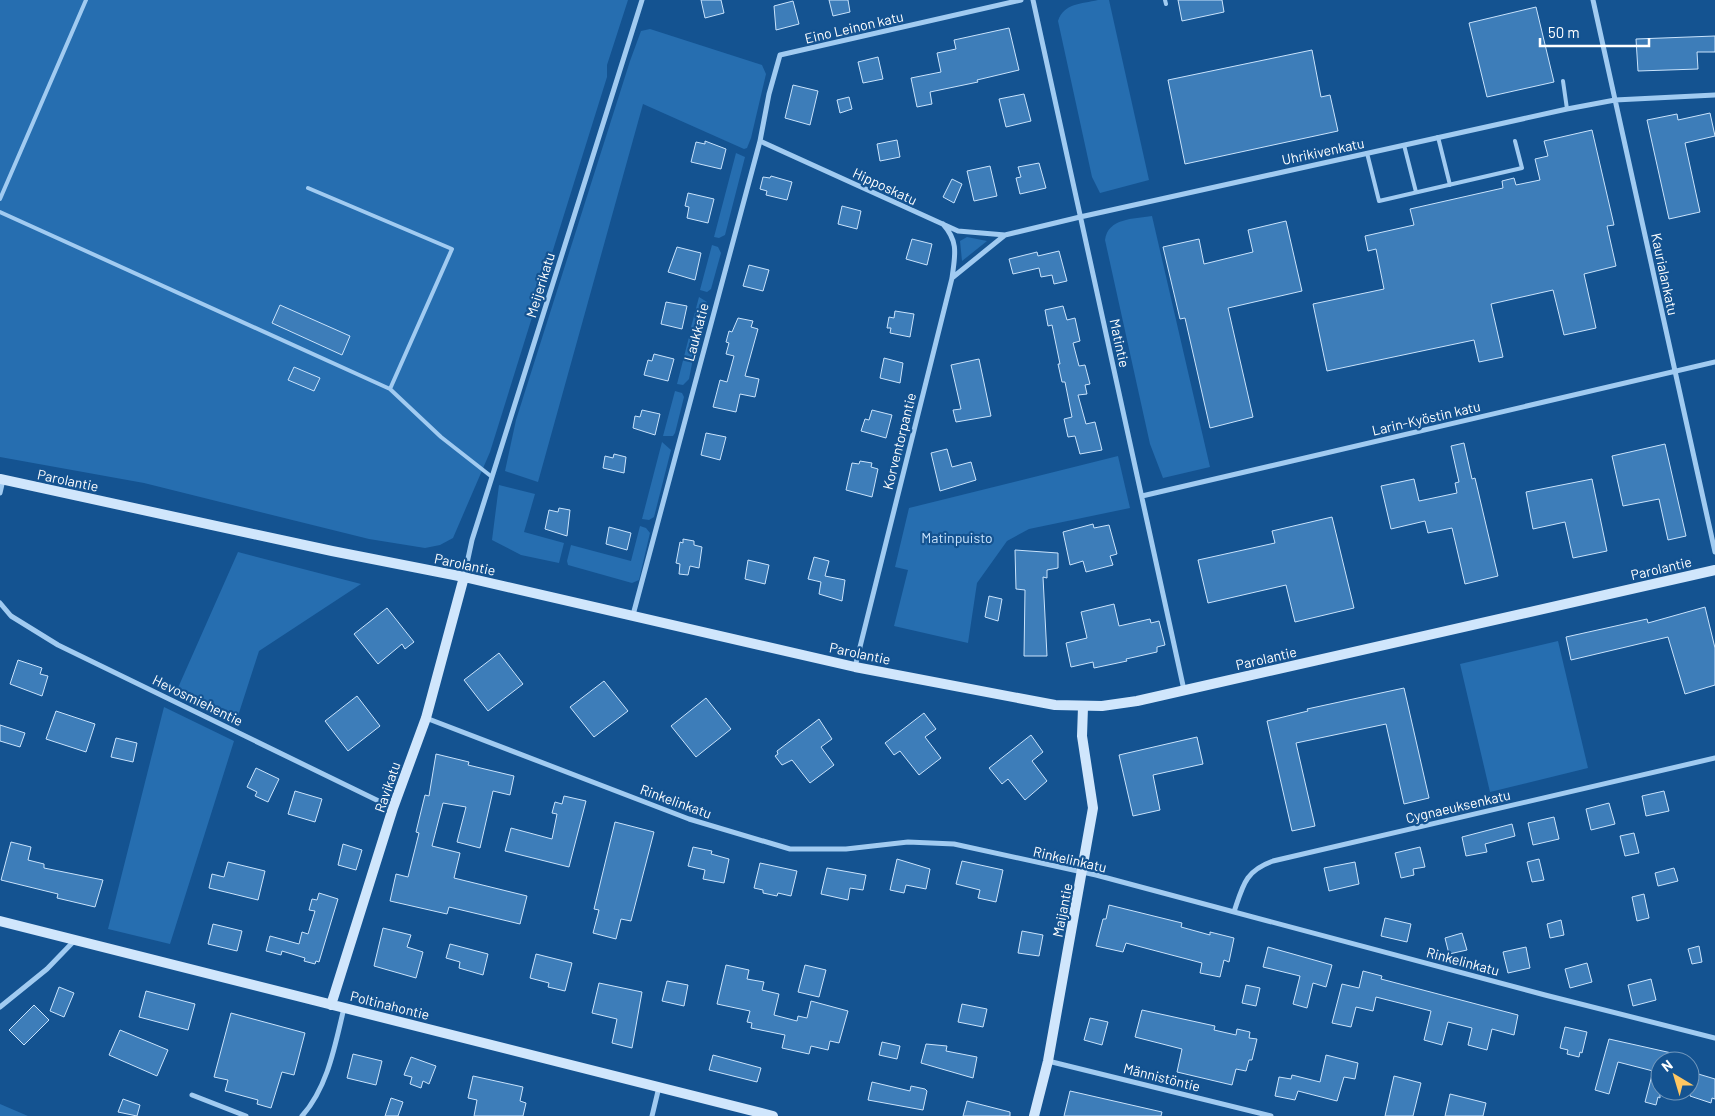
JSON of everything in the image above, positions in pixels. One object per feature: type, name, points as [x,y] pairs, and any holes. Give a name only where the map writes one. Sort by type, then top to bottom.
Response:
[{"type":"main road","name":"Parolantie","points":[[2,479],[163,515],[464,577],[855,667],[1055,706],[1111,705],[1184,691],[1715,570]]},
{"type":"main road","name":"Ravikatu","points":[[331,1005],[393,808],[426,718],[464,577]]},
{"type":"main road","name":"Maijantie","points":[[1034,1116],[1048,1061],[1083,873],[1093,808],[1082,736],[1083,707]]},
{"type":"main road","name":"Poltinahontie","points":[[0,921],[772,1116]]},
{"type":"street","name":"Meijerikatu","points":[[464,577],[492,477],[642,0]]},
{"type":"street","name":"Eino Leinon katu","points":[[780,55],[1021,0]]},
{"type":"street","name":"Matintie","points":[[1032,0],[1184,691]]},
{"type":"street","name":"Kaurialankatu","points":[[1593,0],[1715,552]]},
{"type":"street","name":"Laukkatie","points":[[633,615],[760,141],[769,94],[780,55]]},
{"type":"street","name":"Uhrikivenkatu","points":[[952,278],[1005,235],[1080,217],[1567,109],[1615,100],[1715,95]]},
{"type":"street","name":"Hipposkatu","points":[[760,141],[958,231],[1005,235]]},
{"type":"street","name":"Korventorpantie","points":[[855,667],[952,278],[955,253],[953,235],[943,224]]},
{"type":"street","name":"Larin-Kyöstin katu","points":[[1142,496],[1715,362]]},
{"type":"street","points":[[0,493],[2,479]]},
{"type":"street","name":"Hevosmiehentie","points":[[0,603],[11,616],[58,645],[393,808]]},
{"type":"street","name":"Rinkelinkatu","points":[[426,718],[688,819],[790,849],[846,849],[908,842],[954,844],[1083,873],[1715,1038]]},
{"type":"street","name":"Cygnaeuksenkatu","points":[[1234,912],[1244,883],[1256,867],[1273,861],[1715,758]]},
{"type":"street","points":[[0,1007],[47,969],[75,940]]},
{"type":"street","points":[[302,1116],[318,1093],[328,1071],[344,1008]]},
{"type":"street","name":"Männistöntie","points":[[1048,1061],[1271,1116]]},
{"type":"street","points":[[652,1116],[659,1087]]},
{"type":"street","points":[[192,1095],[246,1116]]},
{"type":"lane","points":[[0,199],[86,0]]},
{"type":"lane","points":[[1563,81],[1567,109]]},
{"type":"lane","points":[[1438,137],[1450,185]]},
{"type":"lane","points":[[1367,153],[1379,201],[1522,168],[1514,141]]},
{"type":"lane","points":[[1404,145],[1416,192]]},
{"type":"lane","points":[[308,188],[452,249],[390,389]]},
{"type":"lane","points":[[0,212],[390,389],[441,437],[492,477]]},
{"type":"green space","points":[[0,0],[628,0],[607,65],[607,77],[490,452],[453,538],[440,545],[425,548],[369,539],[144,483],[0,457]]},
{"type":"green space","points":[[1098,0],[1109,0],[1149,180],[1100,193],[1092,177],[1058,21],[1064,11],[1074,5]]},
{"type":"green space","points":[[650,29],[762,65],[766,74],[751,138],[747,148],[744,149],[643,104],[538,482],[505,471],[516,420],[630,61],[641,31]]},
{"type":"green space","points":[[736,153],[745,157],[725,235],[719,238],[714,237]]},
{"type":"green space","points":[[1152,216],[1210,467],[1163,478],[1150,444],[1105,240],[1111,227],[1116,224],[1130,219]]},
{"type":"green space","points":[[967,237],[987,241],[962,261],[960,241]]},
{"type":"green space","points":[[712,245],[718,247],[721,253],[711,289],[707,292],[700,290]]},
{"type":"green space","points":[[699,297],[707,302],[700,329],[695,332],[690,331]]},
{"type":"green space","points":[[689,337],[694,339],[696,343],[689,379],[683,385],[677,384]]},
{"type":"green space","points":[[675,391],[682,393],[684,397],[675,433],[673,436],[663,436]]},
{"type":"green space","points":[[662,442],[671,450],[654,517],[649,520],[642,519]]},
{"type":"green space","name":"Matinpuisto","points":[[1118,456],[1130,508],[1029,529],[1007,541],[977,583],[968,643],[894,626],[908,570],[895,567],[909,508]]},
{"type":"green space","points":[[499,485],[535,494],[524,532],[564,543],[559,563],[521,555],[492,540]]},
{"type":"green space","points":[[640,526],[646,528],[650,533],[639,580],[632,583],[568,565],[567,561],[571,545],[631,561]]},
{"type":"green space","points":[[238,552],[361,584],[259,651],[237,719],[177,690]]},
{"type":"green space","points":[[1558,641],[1588,768],[1490,792],[1460,664]]},
{"type":"green space","points":[[164,707],[234,741],[170,944],[108,929]]},
{"type":"green space","points":[[0,1104],[28,1116],[0,1116]]},
{"type":"building","points":[[701,0],[721,0],[724,13],[705,18]]},
{"type":"building","points":[[829,0],[848,0],[850,12],[833,16]]},
{"type":"building","points":[[1178,0],[1222,0],[1224,12],[1182,21]]},
{"type":"building","points":[[793,1],[799,24],[776,30],[774,6]]},
{"type":"building","points":[[1536,7],[1554,82],[1487,97],[1469,23]]},
{"type":"building","points":[[1009,28],[1019,70],[977,80],[978,82],[930,92],[932,104],[917,107],[911,78],[941,72],[937,53],[956,49],[954,40]]},
{"type":"building","points":[[1715,36],[1715,52],[1697,52],[1698,69],[1638,71],[1636,39]]},
{"type":"building","points":[[1312,50],[1321,97],[1330,95],[1338,131],[1185,164],[1168,80]]},
{"type":"building","points":[[878,57],[883,79],[863,83],[858,62]]},
{"type":"building","points":[[793,85],[818,91],[810,125],[785,118]]},
{"type":"building","points":[[1024,94],[1031,121],[1006,127],[999,99]]},
{"type":"building","points":[[849,97],[852,109],[840,113],[837,100]]},
{"type":"building","points":[[1710,113],[1715,136],[1685,143],[1700,212],[1669,219],[1647,120],[1677,114],[1678,120]]},
{"type":"building","points":[[1592,130],[1614,225],[1607,226],[1616,266],[1584,274],[1596,328],[1564,335],[1553,290],[1491,304],[1503,357],[1479,362],[1474,340],[1327,371],[1313,304],[1384,289],[1376,249],[1368,251],[1365,236],[1414,225],[1410,209],[1503,188],[1502,181],[1514,178],[1516,185],[1540,180],[1535,159],[1548,156],[1544,141]]},
{"type":"building","points":[[897,140],[900,157],[880,161],[877,144]]},
{"type":"building","points":[[705,141],[726,149],[721,169],[691,162],[696,142],[705,144]]},
{"type":"building","points":[[1039,163],[1046,188],[1020,194],[1016,178],[1021,177],[1018,167]]},
{"type":"building","points":[[990,166],[997,196],[974,201],[967,171]]},
{"type":"building","points":[[771,176],[792,182],[787,200],[766,195],[767,191],[760,189],[763,177],[770,178]]},
{"type":"building","points":[[952,179],[962,184],[954,203],[943,197]]},
{"type":"building","points":[[688,193],[714,199],[708,223],[687,218],[689,207],[685,206]]},
{"type":"building","points":[[842,206],[861,211],[857,229],[838,224]]},
{"type":"building","points":[[1286,221],[1302,291],[1228,308],[1253,417],[1210,428],[1185,318],[1180,319],[1163,247],[1199,239],[1204,264],[1253,252],[1248,230]]},
{"type":"building","points":[[912,239],[932,244],[927,265],[906,259]]},
{"type":"building","points":[[677,247],[701,253],[695,280],[668,272]]},
{"type":"building","points":[[1059,251],[1067,281],[1054,284],[1052,275],[1041,277],[1039,268],[1013,274],[1009,259],[1037,252],[1038,256]]},
{"type":"building","points":[[749,265],[769,270],[763,291],[743,286]]},
{"type":"building","points":[[666,302],[687,306],[682,329],[661,324]]},
{"type":"building","points":[[280,305],[350,336],[342,355],[272,323]]},
{"type":"building","points":[[1063,306],[1067,320],[1075,318],[1080,341],[1073,343],[1079,366],[1085,365],[1090,384],[1085,385],[1087,394],[1078,395],[1086,424],[1095,422],[1102,450],[1080,454],[1075,436],[1068,437],[1064,419],[1072,417],[1065,382],[1062,382],[1058,364],[1060,364],[1052,325],[1048,326],[1045,310]]},
{"type":"building","points":[[895,311],[914,314],[910,337],[890,333],[891,328],[887,328],[889,317],[894,318]]},
{"type":"building","points":[[738,318],[753,321],[751,327],[758,329],[745,376],[759,379],[755,397],[740,394],[736,412],[713,407],[720,380],[727,382],[734,356],[726,354],[729,343],[726,342],[729,331],[732,332]]},
{"type":"building","points":[[654,354],[674,359],[668,381],[644,375],[648,360],[652,361]]},
{"type":"building","points":[[884,358],[903,363],[900,383],[880,378]]},
{"type":"building","points":[[979,359],[991,416],[956,422],[953,410],[961,409],[951,365]]},
{"type":"building","points":[[294,367],[320,378],[314,391],[288,380]]},
{"type":"building","points":[[642,410],[660,414],[655,435],[633,428],[635,416],[640,417]]},
{"type":"building","points":[[872,410],[892,415],[886,438],[861,431],[865,419],[869,420]]},
{"type":"building","points":[[706,433],[726,437],[720,460],[701,455]]},
{"type":"building","points":[[1464,443],[1472,479],[1475,478],[1498,576],[1465,584],[1452,528],[1428,533],[1425,521],[1391,529],[1381,486],[1414,479],[1419,501],[1457,493],[1455,483],[1459,482],[1451,446]]},
{"type":"building","points":[[1665,444],[1686,536],[1668,540],[1659,499],[1623,506],[1612,456]]},
{"type":"building","points":[[947,449],[952,467],[971,462],[976,480],[940,491],[931,453]]},
{"type":"building","points":[[614,454],[626,457],[624,473],[603,468],[605,456],[613,458]]},
{"type":"building","points":[[860,461],[872,463],[871,467],[878,469],[872,497],[846,490],[852,463],[859,464]]},
{"type":"building","points":[[1592,479],[1607,551],[1573,558],[1565,522],[1533,529],[1526,492]]},
{"type":"building","points":[[559,508],[570,510],[567,536],[545,529],[549,510],[558,512]]},
{"type":"building","points":[[1332,517],[1354,608],[1295,622],[1286,585],[1208,603],[1198,560],[1275,543],[1272,531]]},
{"type":"building","points":[[1093,524],[1094,528],[1109,525],[1117,554],[1110,556],[1113,565],[1086,572],[1083,561],[1070,565],[1063,532]]},
{"type":"building","points":[[609,527],[631,533],[627,550],[606,544]]},
{"type":"building","points":[[683,539],[694,541],[694,545],[702,547],[699,568],[690,566],[688,575],[679,574],[680,564],[676,563],[680,542],[683,543]]},
{"type":"building","points":[[1015,550],[1058,553],[1058,568],[1047,570],[1047,578],[1043,577],[1047,656],[1024,656],[1025,590],[1016,589]]},
{"type":"building","points":[[814,557],[829,561],[825,576],[845,580],[842,601],[819,594],[821,582],[808,579]]},
{"type":"building","points":[[748,560],[769,565],[765,584],[745,579]]},
{"type":"building","points":[[989,596],[1002,599],[998,621],[985,617]]},
{"type":"building","points":[[1114,604],[1119,626],[1150,619],[1151,623],[1159,621],[1165,645],[1157,647],[1157,652],[1126,659],[1127,661],[1094,668],[1093,662],[1071,667],[1066,643],[1087,638],[1081,612]]},
{"type":"building","points":[[1705,607],[1715,648],[1715,685],[1685,694],[1668,637],[1571,660],[1566,637],[1647,619],[1648,623]]},
{"type":"building","points":[[387,608],[414,642],[405,649],[402,644],[378,664],[354,634]]},
{"type":"building","points":[[499,653],[523,684],[488,711],[464,680]]},
{"type":"building","points":[[18,660],[42,668],[40,674],[48,676],[42,696],[10,684]]},
{"type":"building","points":[[604,681],[628,711],[594,737],[570,707]]},
{"type":"building","points":[[1404,688],[1429,798],[1404,804],[1386,724],[1296,743],[1315,826],[1292,831],[1267,721],[1308,711],[1307,709]]},
{"type":"building","points":[[357,696],[380,726],[348,751],[325,721]]},
{"type":"building","points":[[706,698],[731,729],[696,757],[671,726]]},
{"type":"building","points":[[56,711],[95,724],[86,752],[46,739]]},
{"type":"building","points":[[924,713],[936,729],[925,737],[941,758],[919,775],[900,751],[894,755],[885,743]]},
{"type":"building","points":[[819,719],[832,739],[821,747],[834,765],[810,783],[792,760],[782,765],[775,756],[778,754],[777,751]]},
{"type":"building","points":[[0,725],[25,733],[20,747],[0,741]]},
{"type":"building","points":[[1031,735],[1043,752],[1032,761],[1047,781],[1025,800],[1008,779],[1002,784],[989,768]]},
{"type":"building","points":[[1197,737],[1203,764],[1153,775],[1160,810],[1133,816],[1119,755]]},
{"type":"building","points":[[116,738],[137,743],[133,762],[111,757]]},
{"type":"building","points":[[436,754],[469,762],[468,765],[514,776],[510,795],[493,791],[480,848],[457,842],[466,807],[443,803],[432,846],[460,853],[454,878],[527,896],[520,924],[449,907],[447,914],[390,901],[396,874],[408,877],[419,833],[416,832],[425,795],[429,796]]},
{"type":"building","points":[[256,768],[279,779],[268,802],[255,796],[257,792],[247,787]]},
{"type":"building","points":[[295,791],[322,799],[315,822],[288,814]]},
{"type":"building","points":[[1664,791],[1669,811],[1646,816],[1642,796]]},
{"type":"building","points":[[564,796],[586,801],[569,867],[505,851],[511,828],[552,839],[557,814],[552,813],[555,802],[562,804]]},
{"type":"building","points":[[1609,803],[1615,824],[1591,830],[1586,809]]},
{"type":"building","points":[[1554,817],[1559,839],[1533,845],[1528,823]]},
{"type":"building","points":[[615,822],[654,832],[631,921],[621,919],[616,939],[593,933],[599,910],[594,909]]},
{"type":"building","points":[[1512,824],[1515,836],[1485,844],[1487,852],[1466,856],[1462,837]]},
{"type":"building","points":[[1634,833],[1639,853],[1625,856],[1620,836]]},
{"type":"building","points":[[11,842],[31,847],[28,860],[44,864],[44,868],[103,880],[95,907],[57,898],[58,894],[1,880]]},
{"type":"building","points":[[343,844],[362,850],[356,870],[338,865]]},
{"type":"building","points":[[693,847],[712,851],[711,854],[729,859],[724,883],[703,879],[705,870],[688,866]]},
{"type":"building","points":[[1420,847],[1425,867],[1413,869],[1414,875],[1401,878],[1395,853]]},
{"type":"building","points":[[897,859],[930,869],[926,889],[906,885],[904,893],[890,890]]},
{"type":"building","points":[[1539,859],[1544,880],[1532,882],[1527,862]]},
{"type":"building","points":[[962,861],[1003,870],[996,902],[978,898],[980,890],[956,884]]},
{"type":"building","points":[[228,862],[265,871],[258,900],[209,888],[212,874],[224,877]]},
{"type":"building","points":[[1355,862],[1359,884],[1329,891],[1324,868]]},
{"type":"building","points":[[760,863],[797,871],[791,896],[778,893],[777,896],[763,893],[763,890],[754,888]]},
{"type":"building","points":[[827,868],[866,875],[863,890],[850,888],[848,900],[821,894]]},
{"type":"building","points":[[1674,868],[1678,881],[1658,886],[1655,873]]},
{"type":"building","points":[[319,893],[338,899],[319,962],[316,961],[315,964],[304,961],[305,958],[282,951],[281,955],[266,951],[270,936],[299,944],[302,932],[308,934],[315,911],[309,910],[312,899],[317,900]]},
{"type":"building","points":[[1644,894],[1649,918],[1637,921],[1632,897]]},
{"type":"building","points":[[1109,905],[1182,923],[1181,927],[1210,935],[1210,932],[1234,938],[1229,962],[1224,960],[1220,977],[1200,973],[1202,963],[1126,943],[1123,952],[1096,946]]},
{"type":"building","points":[[1385,918],[1411,924],[1407,942],[1381,936]]},
{"type":"building","points":[[1561,920],[1564,935],[1550,938],[1547,924]]},
{"type":"building","points":[[213,924],[242,931],[237,951],[208,944]]},
{"type":"building","points":[[383,928],[411,935],[407,947],[423,952],[416,978],[374,966]]},
{"type":"building","points":[[1022,931],[1043,935],[1039,956],[1018,953]]},
{"type":"building","points":[[1462,933],[1467,950],[1449,954],[1445,938]]},
{"type":"building","points":[[450,944],[488,954],[483,975],[459,968],[460,962],[446,958]]},
{"type":"building","points":[[1699,946],[1702,962],[1692,964],[1688,949]]},
{"type":"building","points":[[1268,947],[1332,965],[1326,987],[1313,983],[1307,1008],[1293,1004],[1300,976],[1263,967]]},
{"type":"building","points":[[1526,947],[1530,968],[1508,973],[1503,952]]},
{"type":"building","points":[[536,954],[572,963],[565,991],[548,987],[549,983],[530,978]]},
{"type":"building","points":[[1587,963],[1592,982],[1570,988],[1565,969]]},
{"type":"building","points":[[726,965],[749,970],[747,979],[764,982],[762,990],[779,994],[774,1015],[797,1021],[798,1016],[807,1018],[811,1001],[848,1011],[839,1043],[830,1041],[828,1050],[811,1046],[809,1054],[782,1048],[785,1035],[751,1028],[752,1023],[747,1022],[750,1011],[717,1004]]},
{"type":"building","points":[[805,965],[826,970],[819,997],[798,992]]},
{"type":"building","points":[[1363,971],[1382,976],[1381,979],[1518,1015],[1514,1035],[1492,1029],[1487,1050],[1468,1045],[1472,1028],[1448,1022],[1442,1045],[1424,1040],[1431,1011],[1376,997],[1373,1011],[1356,1007],[1351,1027],[1332,1023],[1342,984],[1359,988]]},
{"type":"building","points":[[1651,979],[1656,1000],[1633,1006],[1628,985]]},
{"type":"building","points":[[667,981],[688,985],[684,1006],[662,1001]]},
{"type":"building","points":[[599,983],[642,992],[632,1048],[612,1043],[617,1019],[592,1013]]},
{"type":"building","points":[[1246,985],[1260,988],[1256,1006],[1242,1003]]},
{"type":"building","points":[[59,987],[74,993],[64,1017],[50,1011]]},
{"type":"building","points":[[146,991],[195,1004],[188,1030],[139,1017]]},
{"type":"building","points":[[962,1004],[987,1009],[983,1027],[958,1022]]},
{"type":"building","points":[[34,1005],[49,1020],[24,1045],[9,1030]]},
{"type":"building","points":[[1142,1010],[1215,1026],[1214,1030],[1236,1035],[1237,1029],[1250,1032],[1249,1038],[1257,1039],[1252,1060],[1249,1060],[1246,1071],[1236,1069],[1232,1085],[1177,1072],[1182,1049],[1135,1037]]},
{"type":"building","points":[[231,1013],[305,1033],[294,1075],[282,1072],[271,1108],[257,1104],[258,1100],[225,1091],[228,1080],[214,1077]]},
{"type":"building","points":[[1090,1018],[1108,1022],[1102,1045],[1084,1040]]},
{"type":"building","points":[[1565,1027],[1587,1032],[1582,1053],[1580,1052],[1579,1057],[1567,1054],[1568,1050],[1560,1048]]},
{"type":"building","points":[[120,1030],[168,1050],[157,1076],[109,1055]]},
{"type":"building","points":[[1609,1039],[1663,1051],[1650,1051],[1650,1070],[1618,1062],[1609,1094],[1595,1090]]},
{"type":"building","points":[[882,1042],[900,1046],[897,1059],[879,1055]]},
{"type":"building","points":[[926,1044],[947,1046],[946,1051],[977,1057],[973,1078],[921,1063]]},
{"type":"building","points":[[353,1054],[382,1061],[376,1085],[347,1078]]},
{"type":"building","points":[[713,1055],[761,1068],[757,1082],[709,1070]]},
{"type":"building","points":[[1326,1055],[1358,1063],[1355,1079],[1344,1077],[1337,1101],[1298,1091],[1295,1100],[1275,1096],[1279,1077],[1291,1079],[1292,1075],[1320,1082]]},
{"type":"building","points":[[411,1057],[436,1066],[429,1084],[423,1081],[421,1088],[410,1084],[412,1077],[404,1075]]},
{"type":"building","points":[[1700,1074],[1715,1079],[1715,1099],[1712,1098],[1711,1103],[1700,1099]]},
{"type":"building","points":[[473,1076],[523,1087],[520,1101],[526,1103],[523,1116],[474,1116],[477,1100],[468,1098]]},
{"type":"building","points":[[1394,1076],[1421,1083],[1413,1116],[1385,1116]]},
{"type":"building","points":[[872,1082],[910,1091],[911,1086],[925,1089],[927,1091],[923,1110],[868,1100]]},
{"type":"building","points":[[1650,1083],[1650,1101],[1657,1101],[1656,1105],[1645,1102]]},
{"type":"building","points":[[1070,1091],[1162,1112],[1161,1116],[1064,1116]]},
{"type":"building","points":[[1450,1094],[1486,1103],[1483,1116],[1445,1116]]},
{"type":"building","points":[[391,1098],[403,1102],[398,1116],[385,1116]]},
{"type":"building","points":[[123,1099],[140,1105],[137,1116],[118,1112]]},
{"type":"building","points":[[967,1101],[1010,1112],[1010,1116],[963,1116]]}]
